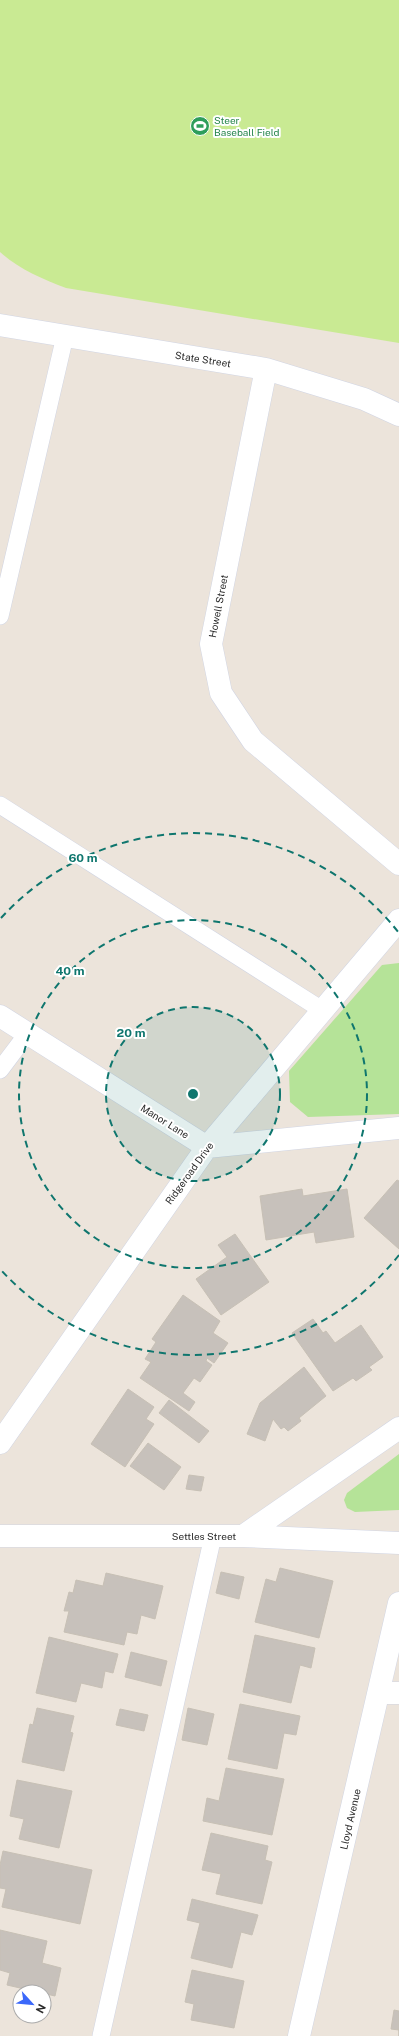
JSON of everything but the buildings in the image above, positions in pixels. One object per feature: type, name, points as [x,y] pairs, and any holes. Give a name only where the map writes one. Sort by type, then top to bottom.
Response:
[{"type":"street","name":"State Street","points":[[0,325],[266,369],[364,399],[399,415]]},
{"type":"street","name":"Howell Street","points":[[266,369],[211,644],[221,693],[253,741],[399,864]]},
{"type":"street","name":"Ridgeroad Drive","points":[[0,1443],[206,1147],[399,920]]},
{"type":"street","name":"Manor Lane","points":[[0,1016],[206,1147]]},
{"type":"street","points":[[206,1147],[399,1128]]},
{"type":"street","name":"Settles Street","points":[[1,1541],[243,1536],[399,1428]]},
{"type":"street","points":[[243,1536],[399,1543]]},
{"type":"street","name":"Lloyd Avenue","points":[[300,2036],[389,1693],[399,1602]]},
{"type":"lane","points":[[0,616],[65,336]]},
{"type":"lane","points":[[0,805],[322,1010]]},
{"type":"lane","points":[[0,1070],[27,1034]]},
{"type":"lane","points":[[101,2036],[213,1536]]},
{"type":"green space","name":"Steer Baseball Field","points":[[0,0],[399,0],[399,343],[66,288],[31,273],[15,264],[0,252]]},
{"type":"green space","points":[[399,963],[399,1114],[308,1117],[290,1102],[289,1071],[382,965]]},
{"type":"green space","points":[[399,1454],[399,1510],[355,1512],[347,1508],[344,1500],[347,1493]]},
{"type":"place","name":"Steer Baseball Field","points":[[200,126]]}]
